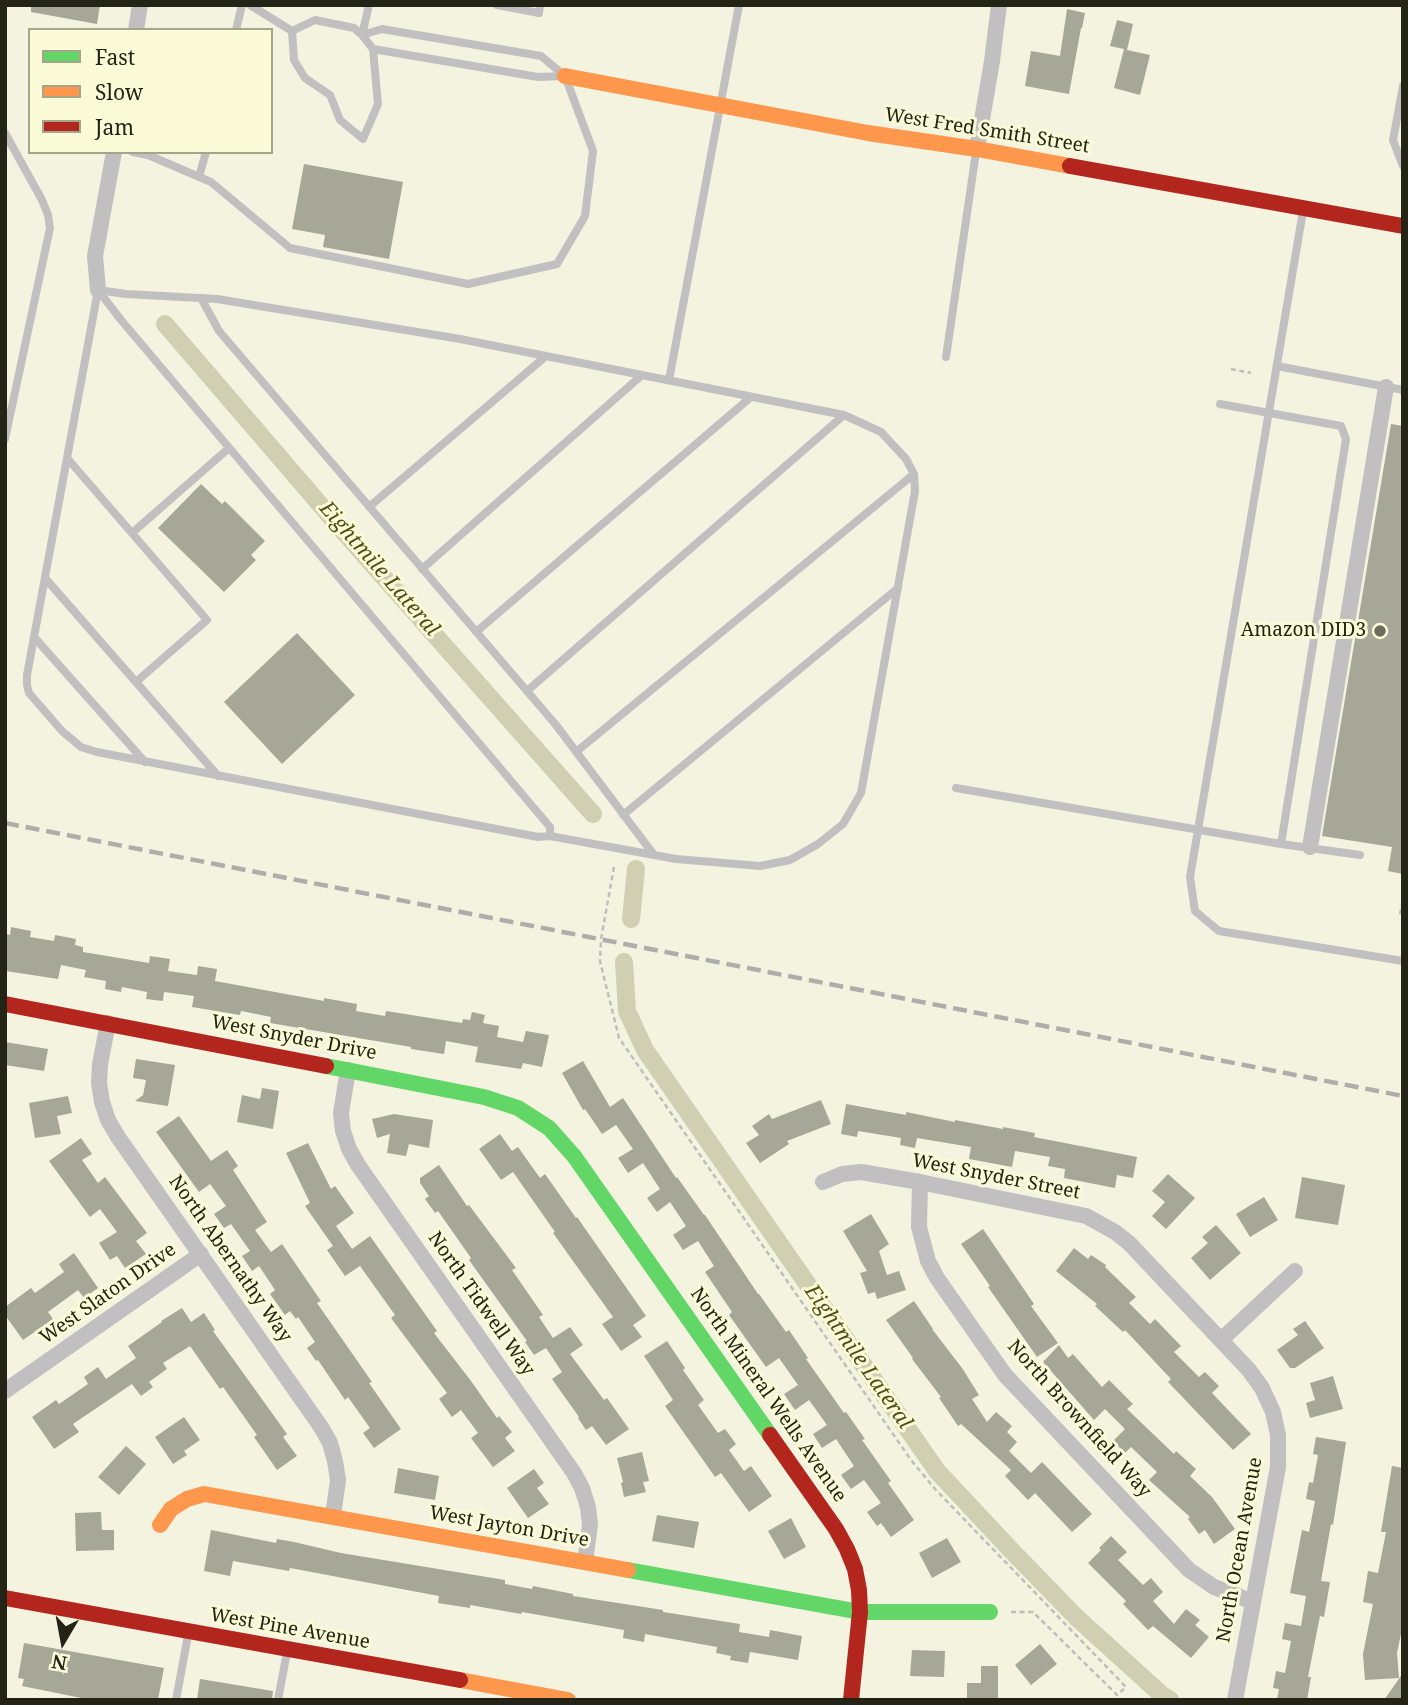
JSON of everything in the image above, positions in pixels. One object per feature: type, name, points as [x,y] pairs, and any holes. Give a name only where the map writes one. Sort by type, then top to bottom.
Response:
[{"type":"street","points":[[136,28],[140,5]]},
{"type":"street","points":[[977,149],[999,5]]},
{"type":"street","name":"West Fred Smith Street","points":[[565,76],[869,133],[977,149],[1403,226]]},
{"type":"street","points":[[98,290],[95,256],[114,154]]},
{"type":"street","points":[[1310,847],[1395,388]]},
{"type":"street","name":"West Snyder Drive","points":[[5,1004],[502,1101],[534,1117],[563,1141]]},
{"type":"street","name":"North Abernathy Way","points":[[108,1023],[99,1083],[108,1120],[321,1427],[330,1443],[338,1479],[333,1516]]},
{"type":"street","name":"North Tidwell Way","points":[[348,1070],[341,1113],[349,1149],[574,1472],[588,1507],[590,1525],[585,1562]]},
{"type":"street","name":"North Mineral Wells Avenue","points":[[563,1141],[836,1528],[847,1549],[855,1569],[860,1612],[850,1700]]},
{"type":"street","name":"West Snyder Street","points":[[823,1182],[842,1174],[861,1172],[1086,1216],[1129,1243],[1221,1340]]},
{"type":"street","name":"North Brownfield Way","points":[[920,1182],[919,1227],[928,1261],[1005,1375],[1189,1570],[1214,1587],[1253,1602]]},
{"type":"street","name":"West Slaton Drive","points":[[5,1391],[201,1254]]},
{"type":"street","points":[[1221,1340],[1294,1271]]},
{"type":"street","name":"North Ocean Avenue","points":[[1221,1340],[1262,1388],[1273,1412],[1278,1435],[1278,1467],[1235,1700]]},
{"type":"street","name":"West Jayton Drive","points":[[160,1525],[179,1504],[204,1494],[860,1612],[990,1612]]},
{"type":"street","name":"West Pine Avenue","points":[[5,1598],[568,1700]]},
{"type":"lane","points":[[236,28],[242,5]]},
{"type":"lane","points":[[250,5],[292,31]]},
{"type":"lane","points":[[362,35],[369,5]]},
{"type":"lane","points":[[497,5],[539,13],[540,5]]},
{"type":"lane","points":[[669,380],[739,5]]},
{"type":"lane","points":[[315,20],[354,28],[373,49],[378,103],[363,139],[340,120],[330,95],[305,78],[294,60],[292,31],[315,20]]},
{"type":"lane","points":[[143,154],[211,182],[290,248],[468,284],[557,264],[585,216],[593,151],[565,76],[541,56],[382,29],[362,35]]},
{"type":"lane","points":[[373,49],[538,77],[565,76]]},
{"type":"lane","points":[[1403,86],[1393,140],[1403,166]]},
{"type":"lane","points":[[5,133],[42,200],[50,228],[5,439]]},
{"type":"lane","points":[[946,357],[977,149]]},
{"type":"lane","points":[[200,177],[206,154]]},
{"type":"lane","points":[[1304,208],[1189,877],[1195,911],[1219,931],[1403,961]]},
{"type":"lane","points":[[98,290],[231,301],[446,337],[844,415],[881,432],[906,459],[914,474],[915,491],[861,793],[843,824],[818,844],[790,860],[760,866],[676,859],[551,836],[538,837],[145,762],[81,747],[62,732],[29,693],[27,675],[98,290]]},
{"type":"lane","points":[[98,290],[550,827],[551,836]]},
{"type":"lane","points":[[201,298],[219,331],[527,691],[654,855]]},
{"type":"lane","points":[[369,507],[546,356]]},
{"type":"lane","points":[[1277,366],[1395,388]]},
{"type":"lane","points":[[422,569],[642,375]]},
{"type":"lane","points":[[476,632],[751,397]]},
{"type":"lane","points":[[1220,404],[1341,426],[1346,439],[1282,844]]},
{"type":"lane","points":[[527,691],[844,415]]},
{"type":"lane","points":[[132,533],[229,448]]},
{"type":"lane","points":[[67,458],[207,620],[136,682]]},
{"type":"lane","points":[[576,752],[914,474]]},
{"type":"lane","points":[[45,578],[218,776]]},
{"type":"lane","points":[[623,815],[898,588]]},
{"type":"lane","points":[[34,637],[145,762]]},
{"type":"lane","points":[[956,788],[1360,855]]},
{"type":"lane","points":[[176,1700],[189,1632]]},
{"type":"lane","points":[[278,1700],[288,1649]]},
{"type":"path","points":[[1231,369],[1251,373]]},
{"type":"path","points":[[614,867],[601,939],[600,961],[619,1038],[911,1460],[934,1489],[1126,1687],[1116,1695],[1033,1612],[990,1612]]},
{"type":"path","points":[[1400,915],[1403,900]]},
{"type":"building","points":[[31,5],[100,5],[97,24],[31,12]]},
{"type":"building","points":[[1067,9],[1085,13],[1069,94],[1025,86],[1031,51],[1060,56]]},
{"type":"building","points":[[1117,20],[1133,24],[1127,50],[1150,55],[1140,95],[1114,88],[1124,49],[1110,46]]},
{"type":"building","points":[[304,164],[403,182],[389,259],[323,247],[325,235],[292,229]]},
{"type":"building","name":"Amazon DID3","points":[[1391,424],[1403,426],[1403,874],[1388,871],[1392,847],[1322,836]]},
{"type":"building","points":[[201,484],[222,504],[225,501],[265,541],[251,555],[256,560],[224,592],[158,528]]},
{"type":"building","points":[[297,633],[355,695],[282,764],[224,702]]},
{"type":"building","points":[[11,927],[31,931],[30,937],[54,941],[55,935],[76,939],[75,945],[83,947],[83,952],[149,963],[150,956],[170,959],[168,971],[197,975],[198,966],[217,969],[215,981],[324,1001],[324,998],[357,1004],[356,1011],[385,1016],[386,1011],[462,1023],[463,1019],[470,1020],[472,1012],[485,1015],[483,1023],[499,1026],[497,1037],[523,1042],[526,1031],[549,1035],[542,1067],[523,1063],[521,1069],[475,1062],[478,1047],[446,1041],[444,1054],[270,1023],[271,1017],[241,1011],[240,1015],[192,1007],[194,996],[164,992],[163,1001],[146,999],[147,992],[122,987],[121,992],[105,989],[106,981],[84,977],[86,970],[61,965],[58,979],[6,971],[5,934],[10,935]]},
{"type":"building","points":[[5,1042],[48,1049],[44,1071],[5,1065]]},
{"type":"building","points":[[136,1059],[175,1065],[168,1106],[135,1101],[143,1095],[146,1080],[133,1078]]},
{"type":"building","points":[[583,1061],[610,1107],[623,1098],[758,1294],[786,1332],[789,1330],[808,1358],[806,1359],[865,1439],[862,1440],[914,1520],[891,1537],[881,1523],[877,1526],[867,1512],[881,1503],[864,1480],[851,1489],[841,1475],[854,1466],[836,1439],[822,1448],[813,1434],[827,1425],[809,1400],[795,1410],[784,1394],[798,1385],[779,1358],[766,1367],[729,1315],[732,1312],[705,1272],[714,1266],[698,1241],[683,1250],[673,1235],[686,1226],[670,1202],[657,1212],[647,1198],[660,1189],[643,1163],[628,1173],[618,1158],[633,1149],[616,1125],[602,1134],[585,1109],[583,1110],[562,1073]]},
{"type":"building","points":[[262,1088],[279,1091],[273,1129],[237,1122],[242,1095],[260,1099]]},
{"type":"building","points":[[68,1096],[72,1113],[57,1116],[61,1134],[35,1138],[29,1103]]},
{"type":"building","points":[[821,1100],[831,1124],[787,1141],[789,1144],[760,1163],[746,1143],[759,1135],[752,1126],[769,1114],[772,1119]]},
{"type":"building","points":[[846,1104],[906,1115],[906,1112],[955,1122],[1003,1127],[1035,1133],[1034,1137],[1137,1157],[1133,1178],[1117,1175],[1115,1188],[1064,1178],[1065,1169],[1048,1166],[1050,1157],[1015,1151],[1012,1167],[969,1159],[971,1147],[917,1138],[915,1148],[900,1145],[901,1138],[858,1131],[857,1137],[841,1134]]},
{"type":"building","points":[[394,1114],[433,1120],[429,1148],[409,1144],[406,1156],[387,1153],[390,1134],[377,1138],[372,1119]]},
{"type":"building","points":[[179,1116],[211,1161],[227,1150],[238,1166],[233,1170],[267,1222],[255,1230],[271,1252],[282,1244],[321,1301],[317,1303],[401,1429],[374,1448],[363,1433],[370,1428],[348,1397],[345,1400],[307,1348],[315,1342],[298,1317],[296,1319],[290,1311],[285,1315],[270,1294],[275,1290],[259,1266],[252,1271],[242,1256],[250,1251],[231,1224],[224,1228],[214,1214],[226,1206],[210,1184],[199,1192],[156,1132]]},
{"type":"building","points":[[500,1134],[512,1151],[518,1147],[540,1178],[545,1174],[646,1316],[633,1325],[642,1337],[621,1351],[602,1324],[613,1317],[513,1172],[501,1180],[479,1149]]},
{"type":"building","points":[[81,1138],[92,1154],[82,1160],[98,1183],[105,1177],[147,1233],[136,1241],[146,1254],[125,1268],[117,1256],[110,1260],[99,1243],[117,1232],[100,1209],[90,1217],[49,1161]]},
{"type":"building","points":[[308,1143],[331,1189],[335,1186],[354,1213],[336,1226],[352,1249],[370,1236],[437,1331],[434,1333],[497,1418],[499,1416],[512,1432],[505,1438],[515,1451],[493,1467],[471,1438],[478,1433],[461,1410],[452,1417],[439,1399],[447,1393],[391,1318],[395,1315],[360,1266],[345,1276],[327,1250],[333,1246],[305,1206],[310,1203],[286,1153]]},
{"type":"building","points":[[439,1165],[467,1206],[469,1205],[516,1268],[512,1270],[543,1315],[539,1317],[553,1338],[570,1327],[583,1345],[570,1354],[629,1429],[606,1445],[592,1426],[586,1430],[552,1379],[562,1372],[546,1348],[534,1355],[525,1342],[527,1341],[469,1260],[471,1258],[438,1211],[435,1213],[425,1199],[429,1196],[420,1183],[420,1178]]},
{"type":"building","points":[[1168,1174],[1195,1198],[1166,1229],[1152,1216],[1165,1202],[1152,1191]]},
{"type":"building","points":[[1302,1177],[1345,1185],[1338,1225],[1295,1218]]},
{"type":"building","points":[[1264,1197],[1278,1220],[1250,1237],[1236,1214]]},
{"type":"building","points":[[871,1214],[889,1244],[879,1251],[887,1275],[899,1271],[906,1290],[877,1299],[875,1292],[868,1294],[860,1273],[867,1271],[843,1231]]},
{"type":"building","points":[[1216,1225],[1241,1253],[1210,1280],[1191,1258],[1208,1243],[1202,1237]]},
{"type":"building","points":[[983,1229],[1034,1304],[1031,1306],[1058,1343],[1037,1357],[961,1244]]},
{"type":"building","points":[[1074,1248],[1088,1259],[1091,1255],[1106,1265],[1136,1297],[1129,1303],[1150,1324],[1155,1319],[1181,1346],[1174,1352],[1199,1377],[1205,1372],[1219,1386],[1212,1393],[1251,1434],[1233,1450],[1168,1382],[1171,1379],[1125,1330],[1123,1332],[1095,1306],[1097,1304],[1056,1271]]},
{"type":"building","points":[[74,1253],[98,1288],[84,1298],[78,1290],[48,1312],[53,1319],[23,1340],[5,1315],[5,1307],[31,1288],[35,1293],[64,1272],[59,1264]]},
{"type":"building","points":[[914,1301],[979,1395],[972,1399],[987,1422],[996,1412],[1012,1426],[1007,1432],[1017,1442],[1009,1451],[1031,1473],[1042,1462],[1092,1514],[1072,1532],[1035,1493],[1028,1500],[1005,1476],[1011,1470],[961,1424],[958,1426],[939,1398],[941,1397],[912,1359],[886,1320]]},
{"type":"building","points":[[182,1308],[191,1322],[204,1313],[215,1330],[213,1331],[287,1434],[283,1437],[297,1456],[277,1470],[254,1437],[257,1435],[190,1346],[163,1363],[167,1369],[149,1382],[153,1387],[141,1396],[132,1384],[73,1424],[79,1432],[54,1449],[32,1417],[56,1400],[59,1404],[88,1384],[84,1377],[98,1367],[106,1379],[136,1358],[128,1346]]},
{"type":"building","points":[[1305,1321],[1324,1348],[1295,1368],[1290,1368],[1277,1350],[1298,1335],[1293,1329]]},
{"type":"building","points":[[667,1341],[704,1400],[698,1405],[718,1433],[725,1429],[736,1444],[729,1450],[744,1471],[751,1466],[772,1496],[749,1512],[721,1473],[715,1477],[665,1406],[673,1400],[644,1356]]},
{"type":"building","points":[[1059,1345],[1068,1358],[1073,1354],[1102,1387],[1109,1380],[1133,1404],[1127,1409],[1174,1454],[1176,1451],[1196,1469],[1190,1476],[1212,1497],[1235,1529],[1214,1544],[1205,1530],[1199,1534],[1188,1519],[1190,1517],[1149,1480],[1157,1472],[1131,1447],[1125,1453],[1113,1441],[1125,1429],[1105,1409],[1094,1420],[1043,1362]]},
{"type":"building","points":[[1333,1376],[1343,1409],[1310,1418],[1306,1403],[1315,1400],[1310,1383]]},
{"type":"building","points":[[184,1417],[200,1440],[184,1451],[187,1455],[173,1464],[155,1437]]},
{"type":"building","points":[[1316,1437],[1346,1442],[1321,1581],[1330,1582],[1308,1677],[1311,1677],[1307,1700],[1277,1700],[1279,1689],[1273,1688],[1276,1671],[1285,1673],[1291,1641],[1282,1639],[1285,1623],[1301,1626],[1306,1596],[1290,1593],[1302,1530],[1309,1532],[1315,1501],[1306,1499],[1309,1482],[1313,1483],[1318,1455],[1313,1454]]},
{"type":"building","points":[[126,1446],[146,1464],[119,1495],[98,1477]]},
{"type":"building","points":[[642,1452],[649,1481],[643,1482],[646,1492],[624,1497],[617,1458]]},
{"type":"building","points":[[1392,1466],[1403,1468],[1403,1624],[1397,1653],[1399,1678],[1365,1680],[1363,1654],[1373,1604],[1363,1602],[1368,1571],[1378,1573],[1386,1532],[1381,1532]]},
{"type":"building","points":[[398,1468],[439,1476],[435,1500],[394,1493]]},
{"type":"building","points":[[534,1469],[544,1483],[537,1488],[549,1504],[528,1518],[507,1488]]},
{"type":"building","points":[[101,1512],[102,1530],[114,1530],[114,1550],[76,1551],[75,1513]]},
{"type":"building","points":[[657,1515],[699,1522],[694,1548],[652,1541]]},
{"type":"building","points":[[791,1518],[806,1547],[784,1559],[768,1531]]},
{"type":"building","points":[[211,1530],[276,1543],[277,1539],[294,1542],[341,1553],[505,1580],[505,1584],[532,1589],[533,1586],[573,1596],[740,1624],[739,1632],[769,1637],[770,1630],[802,1636],[798,1660],[750,1652],[748,1663],[730,1660],[731,1656],[716,1653],[717,1647],[645,1634],[644,1642],[623,1638],[624,1630],[522,1612],[438,1603],[439,1596],[290,1568],[289,1571],[233,1561],[230,1576],[204,1571]]},
{"type":"building","points":[[1111,1536],[1127,1552],[1118,1560],[1143,1585],[1151,1578],[1163,1592],[1153,1601],[1174,1624],[1186,1609],[1200,1620],[1195,1625],[1209,1637],[1191,1658],[1153,1626],[1148,1630],[1123,1604],[1126,1601],[1088,1563]]},
{"type":"building","points":[[947,1538],[961,1562],[932,1578],[919,1553]]},
{"type":"building","points":[[24,1643],[164,1668],[158,1700],[91,1700],[22,1686],[24,1679],[18,1678]]},
{"type":"building","points":[[1040,1644],[1057,1664],[1031,1685],[1015,1665]]},
{"type":"building","points":[[912,1650],[945,1651],[944,1677],[910,1676]]},
{"type":"building","points":[[981,1666],[998,1666],[998,1700],[967,1700],[967,1683],[981,1683]]},
{"type":"building","points":[[1403,1673],[1403,1700],[1384,1700]]},
{"type":"building","points":[[200,1679],[273,1691],[272,1700],[197,1700]]},
{"type":"waterway","name":"Eightmile Lateral","points":[[165,324],[342,530],[593,814]]},
{"type":"waterway","name":"Eightmile Lateral","points":[[631,919],[636,869]]},
{"type":"waterway","name":"Eightmile Lateral","points":[[624,962],[627,1011],[645,1050],[937,1471],[1076,1617],[1170,1700]]},
{"type":"railway","points":[[5,823],[1403,1096]]},
{"type":"traffic: fast","points":[[326,1066],[484,1097],[518,1108],[549,1128],[574,1156],[770,1435]]},
{"type":"traffic: fast","points":[[628,1570],[860,1612],[990,1612]]},
{"type":"traffic: slow","points":[[565,76],[868,133],[1070,166]]},
{"type":"traffic: slow","points":[[160,1525],[171,1509],[187,1499],[204,1494],[628,1570]]},
{"type":"traffic: slow","points":[[460,1680],[568,1700]]},
{"type":"traffic: jam","points":[[1070,166],[1403,226]]},
{"type":"traffic: jam","points":[[5,1004],[326,1066]]},
{"type":"traffic: jam","points":[[770,1435],[836,1529],[855,1569],[860,1612],[851,1700]]},
{"type":"traffic: jam","points":[[5,1598],[460,1680]]},
{"type":"place","name":"Amazon DID3","points":[[1380,631]]}]
